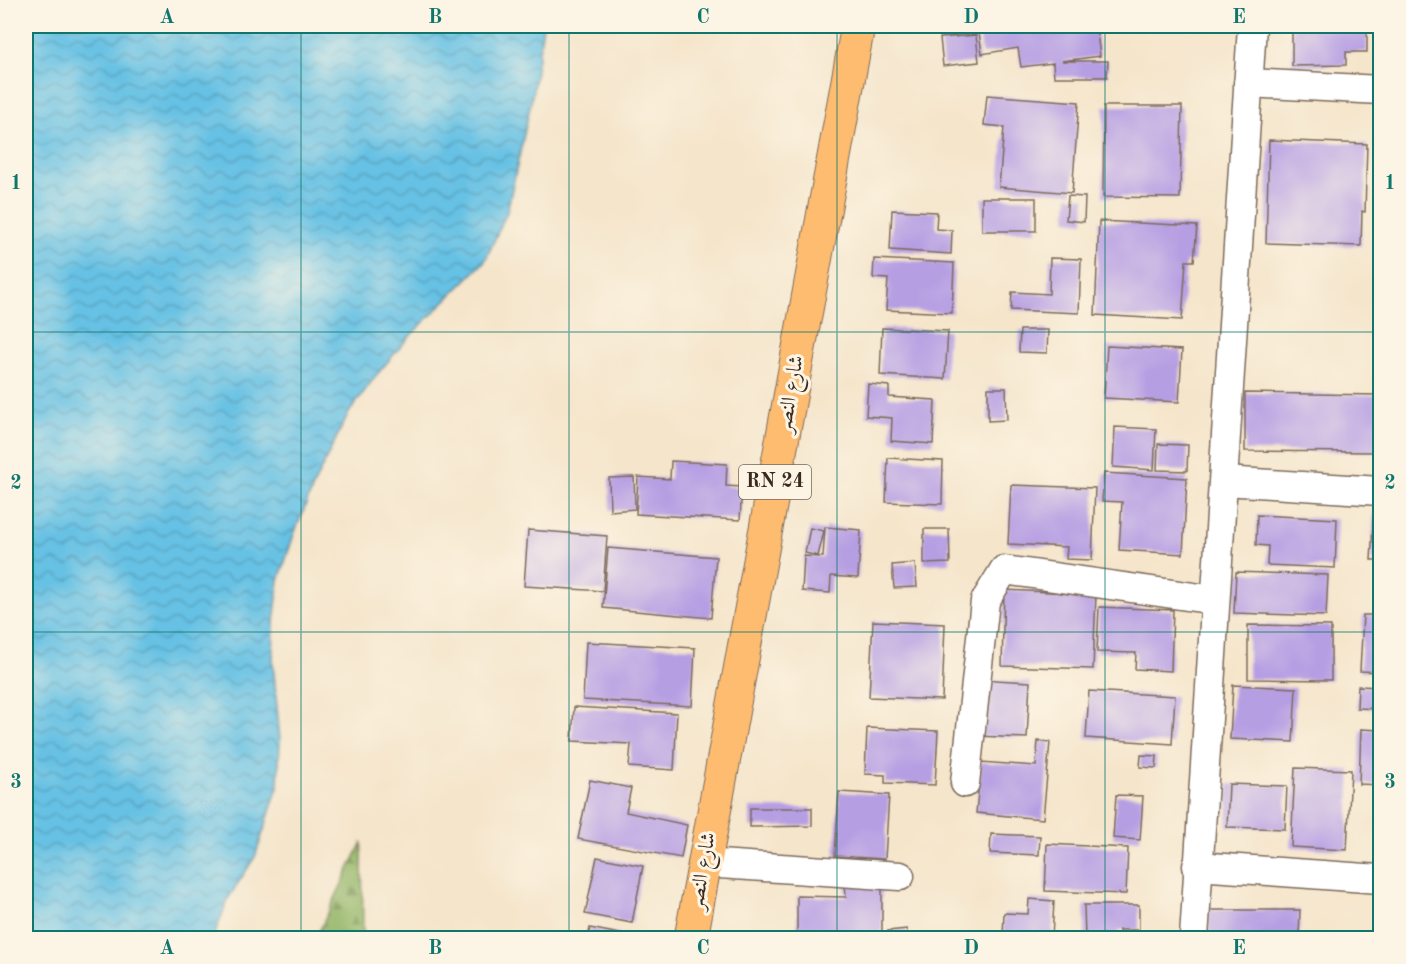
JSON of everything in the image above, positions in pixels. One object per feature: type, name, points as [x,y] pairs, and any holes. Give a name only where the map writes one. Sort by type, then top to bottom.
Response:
[{"type":"main road","name":"شارع النصر","points":[[691,939],[858,26]]},
{"type":"street","points":[[1194,939],[1252,26]]},
{"type":"street","points":[[1248,83],[1380,90]]},
{"type":"street","points":[[1224,481],[1380,490]]},
{"type":"street","points":[[965,783],[986,601],[1004,570],[1215,600]]},
{"type":"street","points":[[704,862],[900,876]]},
{"type":"street","points":[[1197,866],[1380,879]]},
{"type":"green space","points":[[362,842],[363,938],[316,938]]},
{"type":"water","points":[[26,26],[543,26],[531,102],[507,212],[485,261],[407,339],[374,378],[348,414],[316,480],[294,534],[279,580],[274,624],[273,662],[280,740],[278,787],[255,857],[229,897],[213,938],[26,938]]},
{"type":"building","points":[[944,26],[1096,26],[1100,56],[1062,61],[1108,61],[1107,77],[1054,77],[1053,63],[1021,67],[1018,48],[982,54],[979,32],[946,36]]},
{"type":"building","points":[[1292,26],[1367,26],[1367,52],[1346,52],[1346,65],[1292,66]]},
{"type":"building","points":[[976,35],[979,62],[943,66],[940,38]]},
{"type":"building","points":[[987,95],[1079,102],[1072,193],[999,187],[1004,127],[984,125]]},
{"type":"building","points":[[1104,106],[1182,106],[1180,198],[1103,197]]},
{"type":"building","points":[[1269,140],[1367,144],[1365,212],[1362,211],[1361,246],[1266,243]]},
{"type":"building","points":[[1068,196],[1085,197],[1084,222],[1066,220]]},
{"type":"building","points":[[982,198],[1036,198],[1036,231],[982,231]]},
{"type":"building","points":[[892,210],[937,212],[936,229],[952,230],[951,254],[890,250]]},
{"type":"building","points":[[1099,221],[1197,226],[1194,261],[1186,261],[1182,320],[1095,315]]},
{"type":"building","points":[[1050,258],[1081,259],[1079,313],[1011,310],[1012,292],[1049,294]]},
{"type":"building","points":[[874,259],[954,263],[952,313],[886,310],[888,279],[873,278]]},
{"type":"building","points":[[882,328],[948,331],[945,379],[880,375]]},
{"type":"building","points":[[1020,330],[1048,330],[1047,353],[1019,352]]},
{"type":"building","points":[[1107,346],[1182,350],[1179,402],[1104,398]]},
{"type":"building","points":[[868,384],[889,386],[889,397],[935,400],[933,444],[891,441],[892,418],[866,416]]},
{"type":"building","points":[[988,388],[1006,388],[1007,420],[988,421]]},
{"type":"building","points":[[1245,393],[1380,395],[1380,452],[1245,451]]},
{"type":"building","points":[[1115,427],[1156,429],[1154,470],[1113,467]]},
{"type":"building","points":[[1158,444],[1188,445],[1187,471],[1157,470]]},
{"type":"building","points":[[888,458],[943,461],[942,504],[886,502]]},
{"type":"building","points":[[671,461],[727,464],[726,486],[742,487],[740,520],[636,514],[638,477],[670,479]]},
{"type":"building","points":[[1104,473],[1187,478],[1183,554],[1119,550],[1122,502],[1102,501]]},
{"type":"building","points":[[634,477],[635,509],[610,511],[609,478]]},
{"type":"building","points":[[1011,485],[1095,488],[1092,560],[1066,559],[1067,547],[1008,544]]},
{"type":"building","points":[[1374,509],[1380,509],[1380,560],[1371,560]]},
{"type":"building","points":[[1257,515],[1337,519],[1335,568],[1267,565],[1268,546],[1256,545]]},
{"type":"building","points":[[825,527],[861,530],[858,578],[831,576],[830,593],[802,591],[804,556],[823,557]]},
{"type":"building","points":[[810,528],[824,531],[818,556],[805,553]]},
{"type":"building","points":[[924,529],[949,529],[950,563],[924,564]]},
{"type":"building","points":[[528,530],[607,536],[603,591],[524,586]]},
{"type":"building","points":[[608,548],[716,557],[711,618],[603,608]]},
{"type":"building","points":[[915,563],[917,587],[894,588],[892,565]]},
{"type":"building","points":[[1236,572],[1328,575],[1326,616],[1234,613]]},
{"type":"building","points":[[1004,590],[1096,594],[1093,669],[1002,666]]},
{"type":"building","points":[[1099,607],[1173,610],[1171,671],[1135,669],[1136,653],[1097,652]]},
{"type":"building","points":[[1363,615],[1380,615],[1380,672],[1360,671]]},
{"type":"building","points":[[873,621],[945,624],[942,700],[869,697]]},
{"type":"building","points":[[1248,625],[1331,626],[1331,680],[1248,679]]},
{"type":"building","points":[[586,642],[695,648],[692,706],[583,700]]},
{"type":"building","points":[[979,679],[1030,682],[1027,738],[976,736]]},
{"type":"building","points":[[1233,685],[1296,688],[1293,742],[1230,739]]},
{"type":"building","points":[[1358,686],[1380,687],[1380,709],[1357,708]]},
{"type":"building","points":[[1089,691],[1175,696],[1172,744],[1086,738]]},
{"type":"building","points":[[574,707],[677,713],[674,770],[629,767],[631,744],[572,741]]},
{"type":"building","points":[[867,728],[938,731],[935,785],[885,783],[885,775],[865,774]]},
{"type":"building","points":[[1361,729],[1380,730],[1380,785],[1359,784]]},
{"type":"building","points":[[1038,741],[1050,742],[1043,819],[976,813],[981,762],[1036,766]]},
{"type":"building","points":[[1141,755],[1157,756],[1156,768],[1140,767]]},
{"type":"building","points":[[1295,768],[1351,770],[1347,850],[1291,847]]},
{"type":"building","points":[[590,780],[631,788],[626,812],[687,825],[681,858],[578,839]]},
{"type":"building","points":[[1229,784],[1287,786],[1285,829],[1227,827]]},
{"type":"building","points":[[839,792],[889,795],[885,859],[835,856]]},
{"type":"building","points":[[1116,795],[1143,796],[1140,840],[1113,838]]},
{"type":"building","points":[[750,808],[812,808],[812,826],[750,827]]},
{"type":"building","points":[[991,834],[1040,836],[1039,855],[990,853]]},
{"type":"building","points":[[1047,844],[1128,848],[1126,894],[1045,891]]},
{"type":"building","points":[[597,857],[643,866],[632,923],[585,914]]},
{"type":"building","points":[[845,883],[882,883],[882,938],[797,938],[797,896],[846,897]]},
{"type":"building","points":[[1029,899],[1054,901],[1052,938],[1003,936],[1004,913],[1028,914]]},
{"type":"building","points":[[1084,905],[1139,905],[1139,930],[1119,930],[1119,938],[1085,938]]},
{"type":"building","points":[[1209,910],[1300,910],[1299,938],[1209,938]]},
{"type":"building","points":[[590,928],[635,937],[635,938],[588,938]]},
{"type":"building","points":[[907,929],[907,938],[888,938],[888,931]]}]
